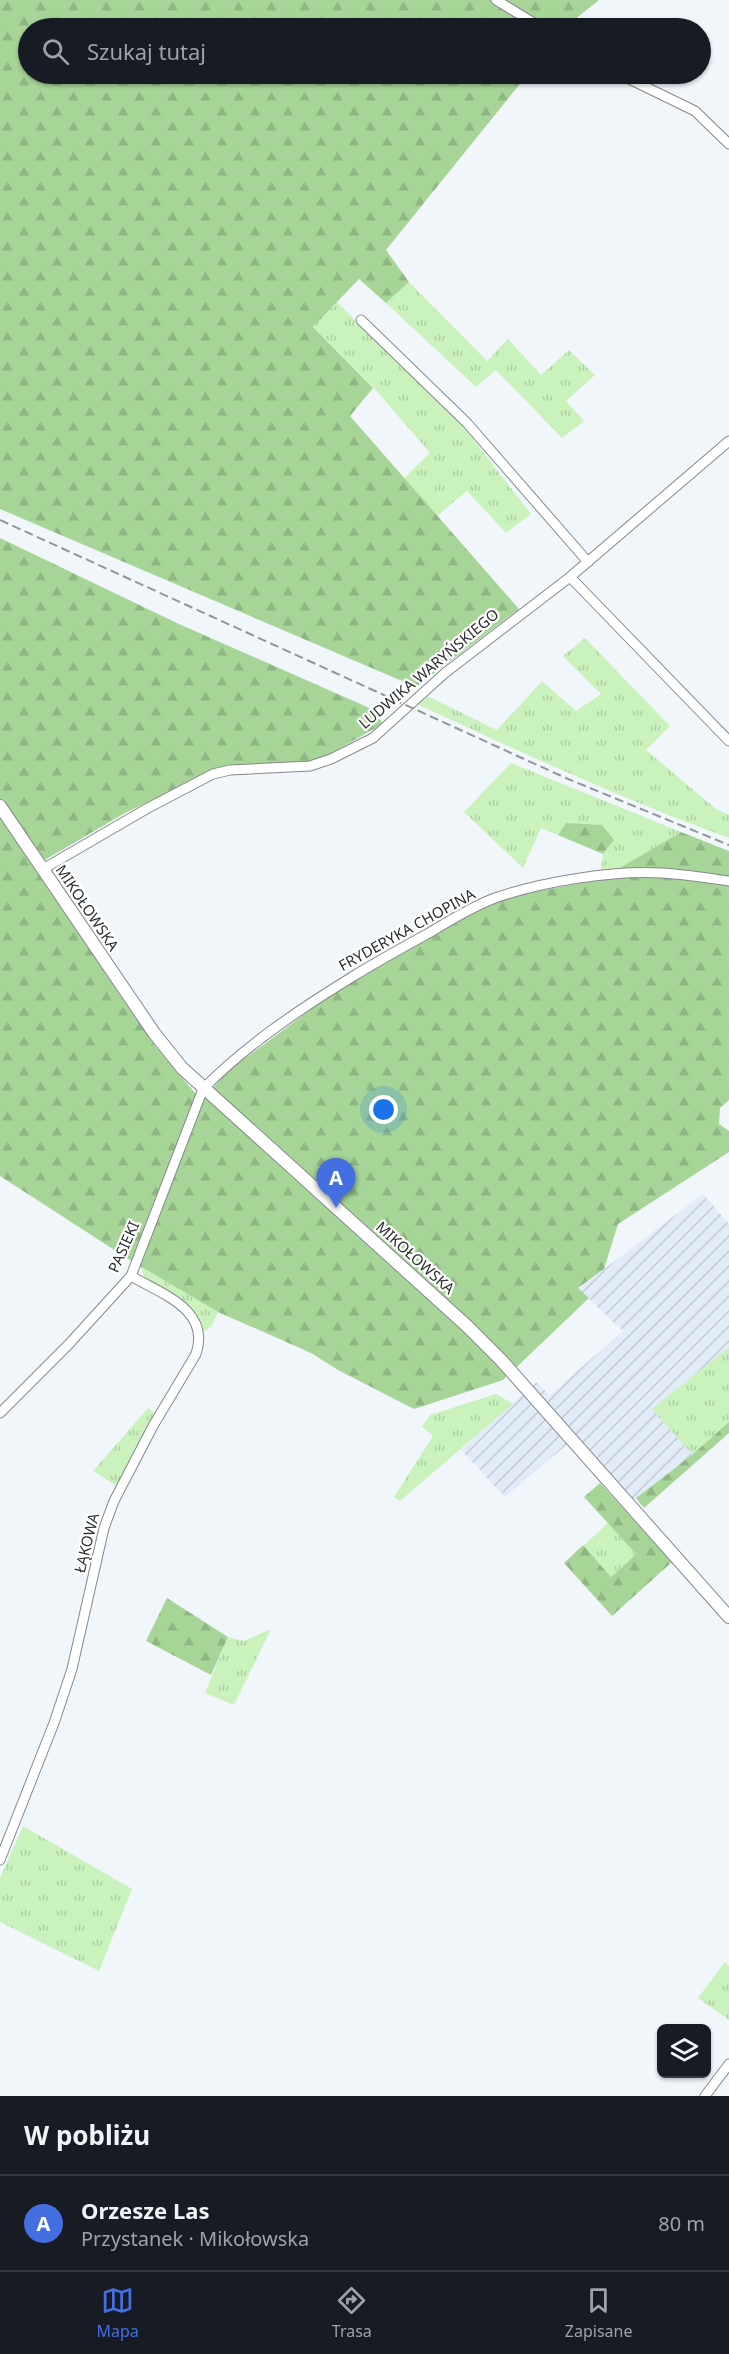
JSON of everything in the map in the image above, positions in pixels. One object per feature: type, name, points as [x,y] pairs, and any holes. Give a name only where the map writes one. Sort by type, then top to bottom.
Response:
[{"type":"main road","name":"MIKOŁOWSKA","points":[[0,806],[154,1033],[182,1068],[467,1326],[501,1360],[729,1617]]},
{"type":"street","points":[[496,0],[526,18]]},
{"type":"street","points":[[639,84],[694,111],[729,144]]},
{"type":"street","points":[[361,320],[467,423],[588,562]]},
{"type":"street","name":"LUDWIKA WARYŃSKIEGO","points":[[43,869],[148,808],[213,774],[230,770],[310,766],[353,749],[381,731],[445,673],[570,577],[729,441]]},
{"type":"street","points":[[570,577],[729,741]]},
{"type":"street","name":"FRYDERYKA CHOPINA","points":[[203,1089],[220,1072],[284,1022],[328,992],[451,920],[493,899],[551,884],[632,873],[660,873],[729,881]]},
{"type":"street","name":"PASIEKI","points":[[0,1413],[69,1344],[131,1276],[203,1089]]},
{"type":"street","name":"ŁĄKOWA","points":[[0,1860],[54,1723],[72,1669],[104,1528],[114,1501],[153,1426],[196,1354],[199,1343],[196,1322],[189,1311],[131,1276]]},
{"type":"street","points":[[705,2096],[729,2064]]},
{"type":"shaded area","points":[[703,1194],[729,1224],[729,1347],[653,1409],[693,1455],[632,1501],[577,1436],[505,1497],[461,1450],[536,1382],[550,1395],[623,1331],[578,1289]]},
{"type":"green space","points":[[0,0],[599,0],[576,18],[18,18],[18,84],[520,84],[386,250],[409,282],[386,303],[359,279],[313,327],[373,388],[350,416],[519,609],[416,687],[0,509]]},
{"type":"green space","points":[[409,282],[487,361],[508,339],[541,375],[569,350],[595,375],[566,401],[584,421],[562,438],[496,370],[476,387],[386,303]]},
{"type":"green space","points":[[337,302],[463,426],[531,514],[506,533],[467,491],[437,516],[404,478],[430,453],[374,388],[313,327]]},
{"type":"green space","points":[[0,538],[179,624],[374,710],[383,724],[317,761],[222,767],[125,813],[36,865],[155,1046],[202,1101],[228,1071],[329,996],[479,909],[511,896],[599,880],[681,832],[729,851],[729,1100],[720,1108],[719,1124],[729,1131],[729,1152],[618,1224],[604,1269],[578,1288],[589,1298],[503,1380],[414,1409],[338,1370],[311,1353],[218,1312],[133,1262],[0,1176]]},
{"type":"green space","points":[[585,638],[670,726],[646,750],[716,809],[729,815],[729,838],[610,791],[417,704],[427,696],[497,730],[542,681],[576,711],[601,694],[563,656]]},
{"type":"green space","points":[[511,763],[681,832],[599,880],[603,854],[614,840],[566,823],[558,835],[541,828],[523,868],[464,812]]},
{"type":"green space","points":[[566,823],[602,825],[614,840],[603,854],[558,835]]},
{"type":"green space","points":[[141,1267],[218,1312],[212,1326],[205,1331],[201,1328],[199,1320],[187,1305],[145,1280]]},
{"type":"green space","points":[[729,1347],[729,1422],[693,1455],[652,1409]]},
{"type":"green space","points":[[496,1394],[513,1404],[400,1501],[394,1497],[433,1436],[422,1427],[430,1415]]},
{"type":"green space","points":[[148,1408],[155,1414],[117,1486],[93,1471]]},
{"type":"green space","points":[[729,1422],[729,1433],[644,1508],[636,1498],[692,1455]]},
{"type":"green space","points":[[600,1483],[672,1562],[612,1616],[564,1563],[583,1545],[611,1577],[636,1554],[584,1497]]},
{"type":"green space","points":[[608,1523],[636,1554],[611,1577],[583,1546]]},
{"type":"green space","points":[[167,1598],[228,1637],[211,1675],[146,1641]]},
{"type":"green space","points":[[271,1629],[234,1705],[205,1693],[228,1637],[244,1641]]},
{"type":"green space","points":[[23,1826],[132,1889],[99,1971],[0,1922],[0,1878]]},
{"type":"green space","points":[[725,1962],[729,1966],[729,2020],[698,1998]]},
{"type":"railway","points":[[0,520],[568,779],[729,845]]},
{"type":"place","name":"Orzesze Las","points":[[336,1208]]}]
